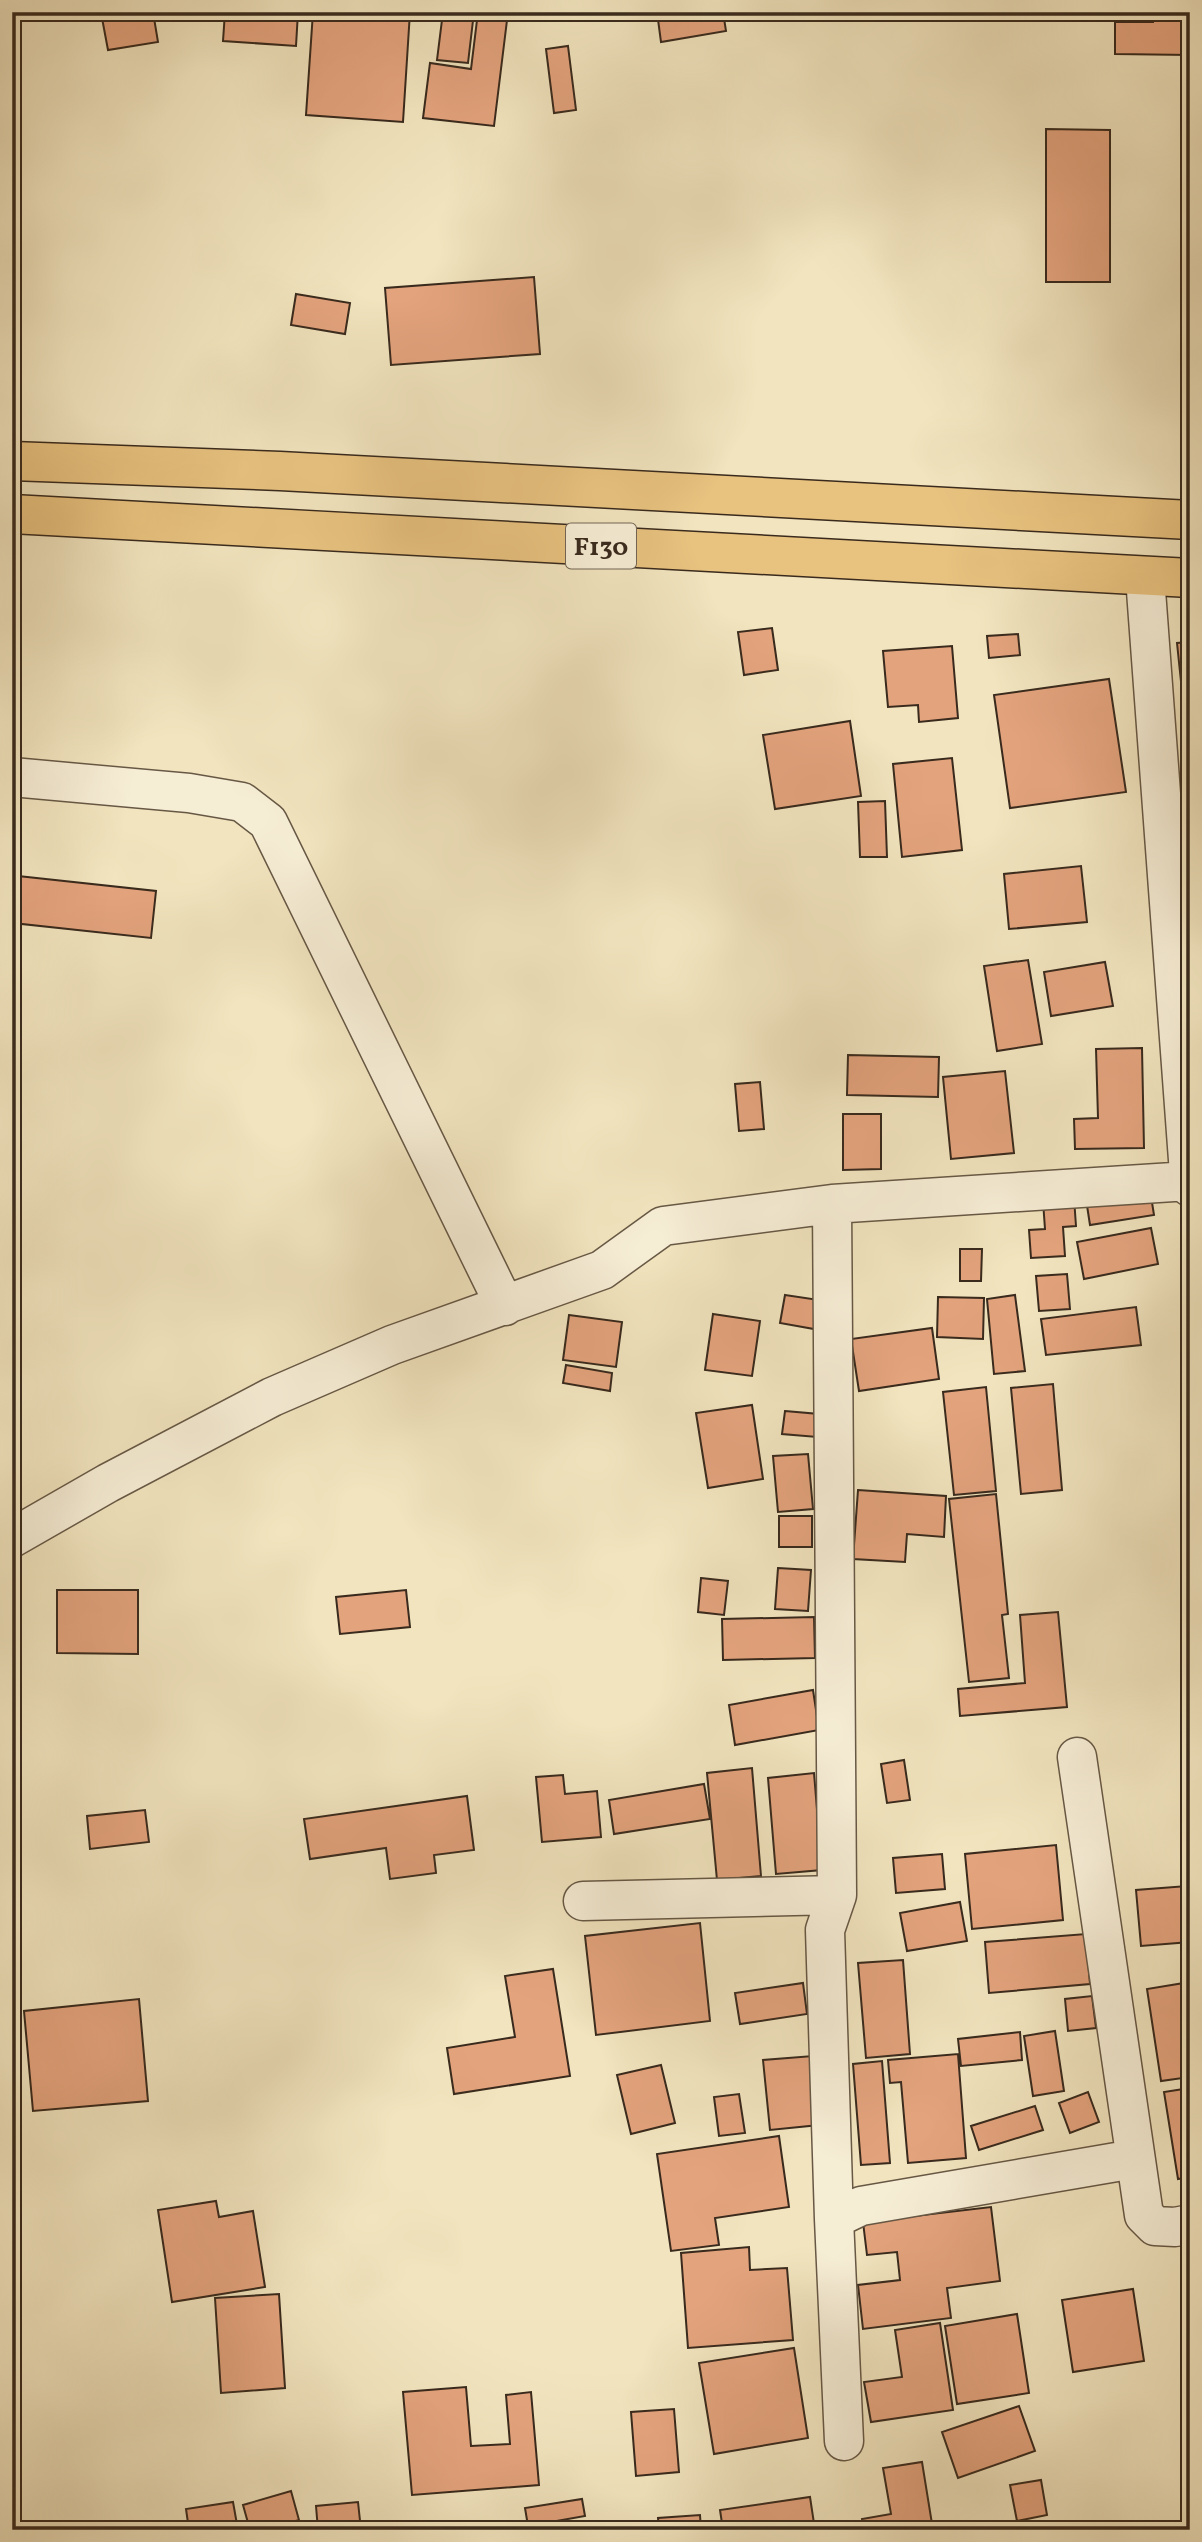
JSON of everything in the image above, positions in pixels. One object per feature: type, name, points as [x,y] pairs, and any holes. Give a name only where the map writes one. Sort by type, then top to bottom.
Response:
[{"type":"main road","name":"F130","points":[[12,461],[280,471],[1190,520]]},
{"type":"main road","name":"F130","points":[[12,514],[1190,578]]},
{"type":"street","points":[[12,1538],[108,1483],[272,1397],[392,1345],[602,1270],[663,1226],[832,1204],[1189,1184],[1145,577]]},
{"type":"street","points":[[12,777],[189,793],[242,802],[268,822],[505,1306]]},
{"type":"street","points":[[832,1204],[837,1895],[825,1930],[844,2441]]},
{"type":"street","points":[[1077,1758],[1144,2215],[1155,2226],[1175,2227],[1190,2224]]},
{"type":"street","points":[[583,1901],[837,1895]]},
{"type":"street","points":[[834,2219],[861,2206],[1134,2159]]},
{"type":"building","points":[[134,12],[153,12],[158,42],[108,50],[102,18]]},
{"type":"building","points":[[225,12],[298,12],[296,46],[223,41]]},
{"type":"building","points":[[313,12],[410,12],[403,122],[306,115]]},
{"type":"building","points":[[443,12],[474,12],[468,63],[437,60]]},
{"type":"building","points":[[478,12],[508,12],[494,126],[423,118],[430,63],[471,69]]},
{"type":"building","points":[[657,12],[723,12],[726,31],[661,42]]},
{"type":"building","points":[[1153,12],[1190,12],[1190,55],[1115,54],[1115,22],[1153,22]]},
{"type":"building","points":[[568,46],[576,110],[554,113],[546,49]]},
{"type":"building","points":[[1046,129],[1110,130],[1110,282],[1046,282]]},
{"type":"building","points":[[534,277],[540,354],[391,365],[385,288]]},
{"type":"building","points":[[296,294],[350,303],[345,334],[291,325]]},
{"type":"building","points":[[772,628],[778,670],[744,675],[738,632]]},
{"type":"building","points":[[1018,634],[1020,655],[989,658],[987,636]]},
{"type":"building","points":[[1190,642],[1190,729],[1186,730],[1177,643]]},
{"type":"building","points":[[952,646],[958,718],[919,722],[918,705],[888,707],[883,651]]},
{"type":"building","points":[[1109,679],[1126,792],[1010,808],[994,695]]},
{"type":"building","points":[[850,721],[861,796],[775,809],[763,735]]},
{"type":"building","points":[[952,758],[962,850],[902,857],[893,764]]},
{"type":"building","points":[[885,801],[887,857],[860,857],[858,802]]},
{"type":"building","points":[[1081,866],[1087,922],[1009,929],[1004,874]]},
{"type":"building","points":[[18,876],[156,891],[151,938],[13,923]]},
{"type":"building","points":[[1028,960],[1042,1044],[997,1051],[984,966]]},
{"type":"building","points":[[1105,962],[1113,1006],[1051,1016],[1044,972]]},
{"type":"building","points":[[1142,1048],[1144,1148],[1075,1149],[1074,1119],[1098,1118],[1096,1049]]},
{"type":"building","points":[[848,1055],[939,1057],[938,1097],[847,1095]]},
{"type":"building","points":[[1005,1071],[1014,1153],[951,1159],[943,1077]]},
{"type":"building","points":[[760,1082],[764,1129],[739,1131],[735,1084]]},
{"type":"building","points":[[843,1114],[881,1114],[881,1169],[843,1170]]},
{"type":"building","points":[[1150,1190],[1154,1215],[1090,1225],[1086,1199]]},
{"type":"building","points":[[1074,1198],[1076,1226],[1063,1227],[1065,1256],[1031,1258],[1029,1230],[1045,1229],[1043,1201]]},
{"type":"building","points":[[1151,1228],[1158,1264],[1084,1279],[1077,1242]]},
{"type":"building","points":[[960,1249],[982,1249],[981,1281],[960,1281]]},
{"type":"building","points":[[1067,1274],[1070,1309],[1039,1311],[1036,1276]]},
{"type":"building","points":[[785,1295],[819,1300],[814,1329],[780,1323]]},
{"type":"building","points":[[1015,1295],[1025,1371],[994,1374],[987,1299]]},
{"type":"building","points":[[938,1297],[984,1298],[983,1339],[937,1337]]},
{"type":"building","points":[[1136,1307],[1141,1345],[1046,1355],[1041,1319]]},
{"type":"building","points":[[713,1314],[760,1321],[752,1376],[705,1370]]},
{"type":"building","points":[[569,1315],[622,1322],[616,1367],[563,1360]]},
{"type":"building","points":[[932,1328],[939,1379],[859,1391],[851,1339]]},
{"type":"building","points":[[566,1365],[612,1373],[610,1391],[563,1383]]},
{"type":"building","points":[[1053,1384],[1062,1490],[1021,1494],[1011,1388]]},
{"type":"building","points":[[986,1387],[996,1491],[954,1495],[943,1392]]},
{"type":"building","points":[[752,1405],[763,1479],[708,1488],[696,1413]]},
{"type":"building","points":[[785,1411],[819,1414],[817,1437],[782,1434]]},
{"type":"building","points":[[808,1454],[813,1509],[778,1512],[773,1456]]},
{"type":"building","points":[[858,1490],[946,1496],[944,1537],[907,1534],[905,1562],[853,1559]]},
{"type":"building","points":[[996,1494],[1008,1614],[1002,1615],[1009,1678],[969,1682],[949,1499]]},
{"type":"building","points":[[779,1516],[812,1516],[812,1547],[779,1547]]},
{"type":"building","points":[[778,1568],[811,1570],[808,1611],[775,1609]]},
{"type":"building","points":[[701,1578],[728,1581],[724,1615],[698,1612]]},
{"type":"building","points":[[57,1590],[138,1590],[138,1654],[57,1653]]},
{"type":"building","points":[[406,1590],[410,1627],[340,1634],[336,1597]]},
{"type":"building","points":[[1058,1612],[1067,1707],[960,1716],[958,1689],[1025,1683],[1020,1615]]},
{"type":"building","points":[[814,1617],[815,1658],[723,1660],[722,1619]]},
{"type":"building","points":[[813,1690],[819,1730],[735,1745],[729,1705]]},
{"type":"building","points":[[904,1760],[910,1800],[887,1803],[881,1764]]},
{"type":"building","points":[[752,1768],[761,1876],[717,1880],[707,1773]]},
{"type":"building","points":[[814,1773],[822,1870],[776,1874],[768,1778]]},
{"type":"building","points":[[563,1775],[565,1794],[597,1791],[601,1837],[542,1842],[536,1777]]},
{"type":"building","points":[[704,1784],[710,1819],[614,1834],[609,1800]]},
{"type":"building","points":[[467,1796],[474,1850],[434,1855],[436,1873],[390,1879],[386,1848],[310,1859],[304,1819]]},
{"type":"building","points":[[145,1810],[149,1842],[90,1849],[87,1816]]},
{"type":"building","points":[[1056,1845],[1063,1920],[972,1929],[965,1854]]},
{"type":"building","points":[[942,1854],[945,1889],[896,1893],[893,1858]]},
{"type":"building","points":[[1187,1886],[1190,1942],[1141,1946],[1136,1890]]},
{"type":"building","points":[[960,1902],[967,1941],[907,1951],[900,1913]]},
{"type":"building","points":[[700,1923],[710,2021],[596,2035],[585,1936]]},
{"type":"building","points":[[1086,1934],[1090,1984],[989,1993],[985,1942]]},
{"type":"building","points":[[903,1960],[910,2054],[866,2058],[858,1963]]},
{"type":"building","points":[[553,1969],[570,2076],[454,2094],[447,2048],[515,2037],[505,1976]]},
{"type":"building","points":[[1190,1982],[1190,2077],[1161,2081],[1147,1989]]},
{"type":"building","points":[[803,1983],[807,2014],[740,2024],[735,1993]]},
{"type":"building","points":[[1092,1996],[1096,2028],[1068,2031],[1065,1999]]},
{"type":"building","points":[[139,1999],[148,2101],[33,2111],[24,2011]]},
{"type":"building","points":[[1055,2031],[1064,2091],[1033,2096],[1024,2036]]},
{"type":"building","points":[[1020,2032],[1022,2060],[961,2066],[958,2039]]},
{"type":"building","points":[[958,2054],[966,2158],[908,2163],[901,2082],[890,2083],[888,2060]]},
{"type":"building","points":[[813,2056],[819,2125],[770,2130],[763,2060]]},
{"type":"building","points":[[882,2061],[890,2163],[861,2165],[853,2064]]},
{"type":"building","points":[[661,2065],[675,2123],[631,2134],[617,2075]]},
{"type":"building","points":[[1190,2088],[1190,2177],[1178,2179],[1164,2092]]},
{"type":"building","points":[[1088,2092],[1099,2122],[1070,2133],[1059,2103]]},
{"type":"building","points":[[739,2094],[745,2133],[719,2136],[714,2097]]},
{"type":"building","points":[[1035,2106],[1043,2130],[979,2150],[971,2126]]},
{"type":"building","points":[[779,2136],[789,2207],[715,2218],[719,2245],[671,2251],[657,2154]]},
{"type":"building","points":[[216,2201],[219,2217],[253,2211],[265,2287],[172,2302],[158,2210]]},
{"type":"building","points":[[991,2207],[1000,2281],[947,2288],[951,2318],[863,2329],[858,2285],[900,2280],[897,2252],[867,2255],[863,2222]]},
{"type":"building","points":[[749,2247],[750,2270],[787,2268],[793,2340],[688,2348],[681,2253]]},
{"type":"building","points":[[1133,2289],[1144,2361],[1073,2372],[1062,2300]]},
{"type":"building","points":[[279,2294],[285,2388],[221,2393],[215,2298]]},
{"type":"building","points":[[1017,2314],[1029,2393],[957,2404],[945,2326]]},
{"type":"building","points":[[940,2323],[953,2410],[871,2422],[864,2382],[902,2377],[895,2330]]},
{"type":"building","points":[[794,2348],[808,2438],[714,2454],[699,2363]]},
{"type":"building","points":[[466,2387],[471,2446],[510,2444],[506,2395],[531,2392],[539,2485],[412,2495],[403,2392]]},
{"type":"building","points":[[12,2400],[16,2450],[12,2450]]},
{"type":"building","points":[[1019,2406],[1035,2451],[958,2478],[942,2432]]},
{"type":"building","points":[[674,2409],[679,2472],[636,2476],[631,2412]]},
{"type":"building","points":[[922,2462],[933,2530],[864,2530],[862,2519],[891,2514],[883,2468]]},
{"type":"building","points":[[1041,2480],[1047,2515],[1017,2521],[1010,2485]]},
{"type":"building","points":[[291,2491],[299,2520],[266,2530],[250,2530],[243,2505]]},
{"type":"building","points":[[810,2497],[815,2530],[723,2530],[720,2510]]},
{"type":"building","points":[[582,2499],[585,2516],[528,2526],[525,2508]]},
{"type":"building","points":[[233,2502],[238,2530],[189,2530],[186,2509]]},
{"type":"building","points":[[358,2502],[361,2530],[318,2530],[316,2506]]},
{"type":"building","points":[[700,2515],[701,2530],[659,2530],[658,2518]]}]
